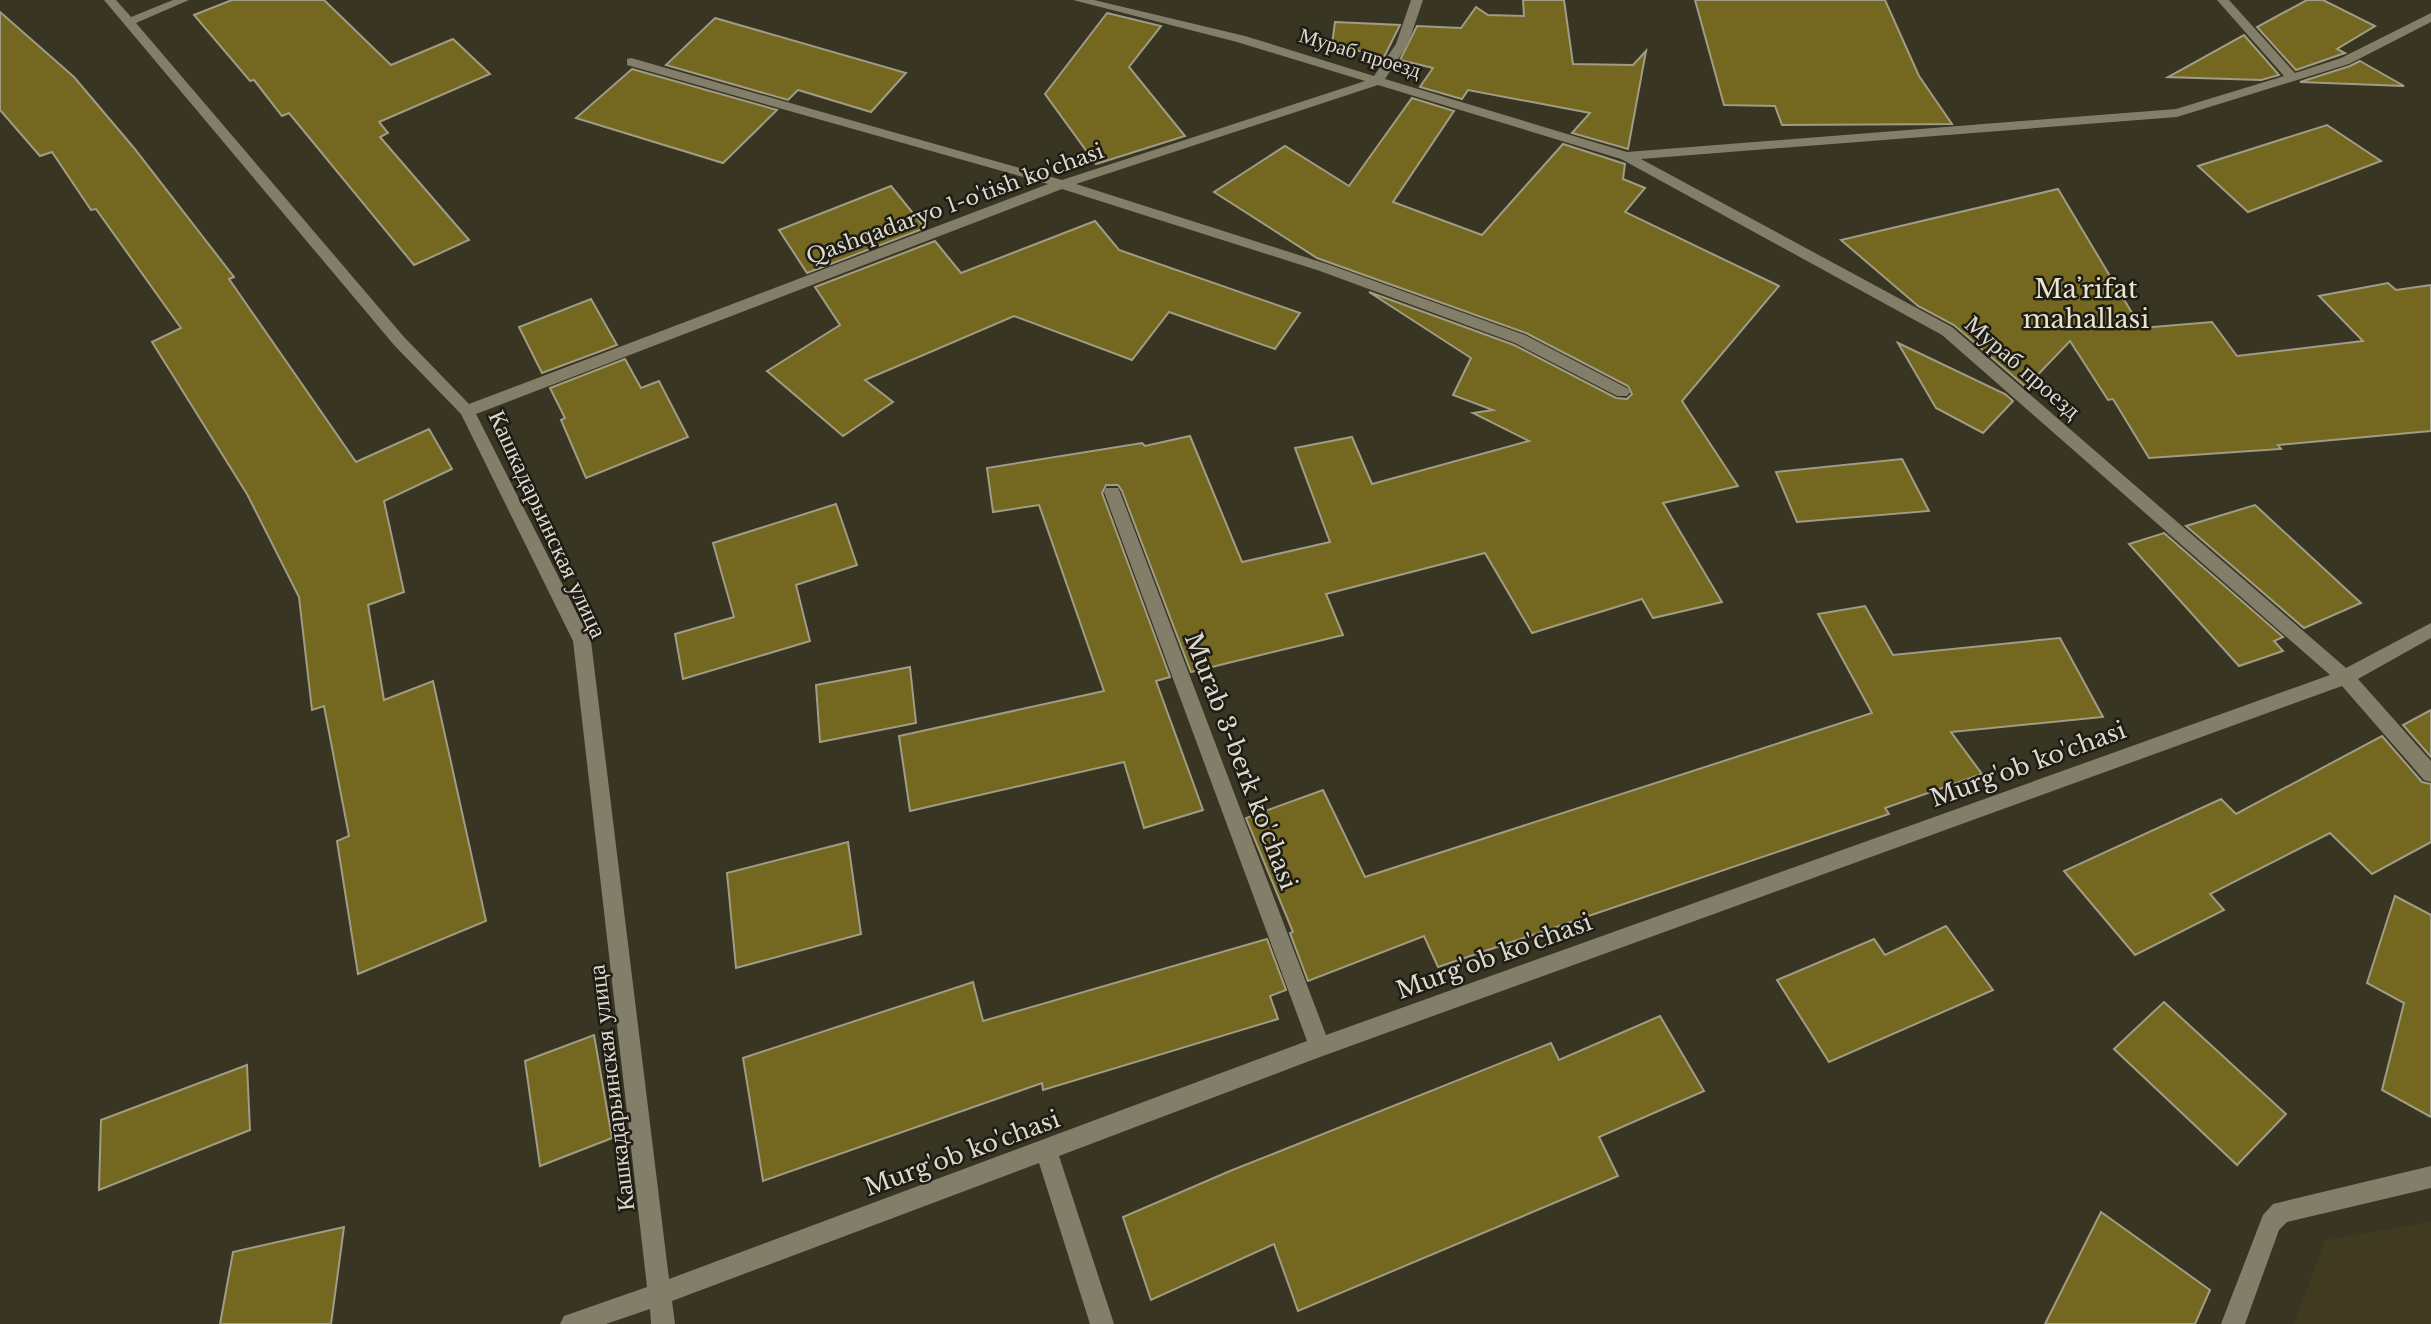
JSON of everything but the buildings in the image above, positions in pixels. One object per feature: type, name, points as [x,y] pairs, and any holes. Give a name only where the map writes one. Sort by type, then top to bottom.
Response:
[{"type":"street","name":"Кашкадарьинская улица","points":[[110,0],[131,21],[399,341],[467,411],[582,641],[663,1324]]},
{"type":"street","points":[[131,21],[183,0]]},
{"type":"street","name":"Мураб проезд","points":[[1079,0],[1241,39],[1626,156],[1947,331],[2345,677],[2431,774]]},
{"type":"street","points":[[1377,81],[1402,44],[1417,0]]},
{"type":"street","points":[[2223,0],[2292,77]]},
{"type":"street","name":"Мураб проезд","points":[[1626,156],[2177,113],[2345,61],[2431,17]]},
{"type":"street","points":[[631,62],[1062,184],[1325,268],[1520,339],[1622,392]]},
{"type":"street","name":"Qashqadaryo 1-o'tish ko'chasi","points":[[467,411],[1062,184],[1377,81]]},
{"type":"street","name":"Murab 3-berk ko'chasi","points":[[1112,492],[1320,1047]]},
{"type":"street","name":"Murg'ob ko'chasi","points":[[572,1324],[660,1294],[1320,1047],[2345,677],[2431,630]]},
{"type":"street","points":[[1046,1150],[1102,1324]]},
{"type":"street","points":[[2233,1324],[2271,1223],[2281,1212],[2431,1177]]},
{"type":"shaded area","points":[[2431,1222],[2431,1324],[2294,1324],[2325,1240]]},
{"type":"district","name":"Maʼrifat mahallasi","points":[[2086,304]]}]
